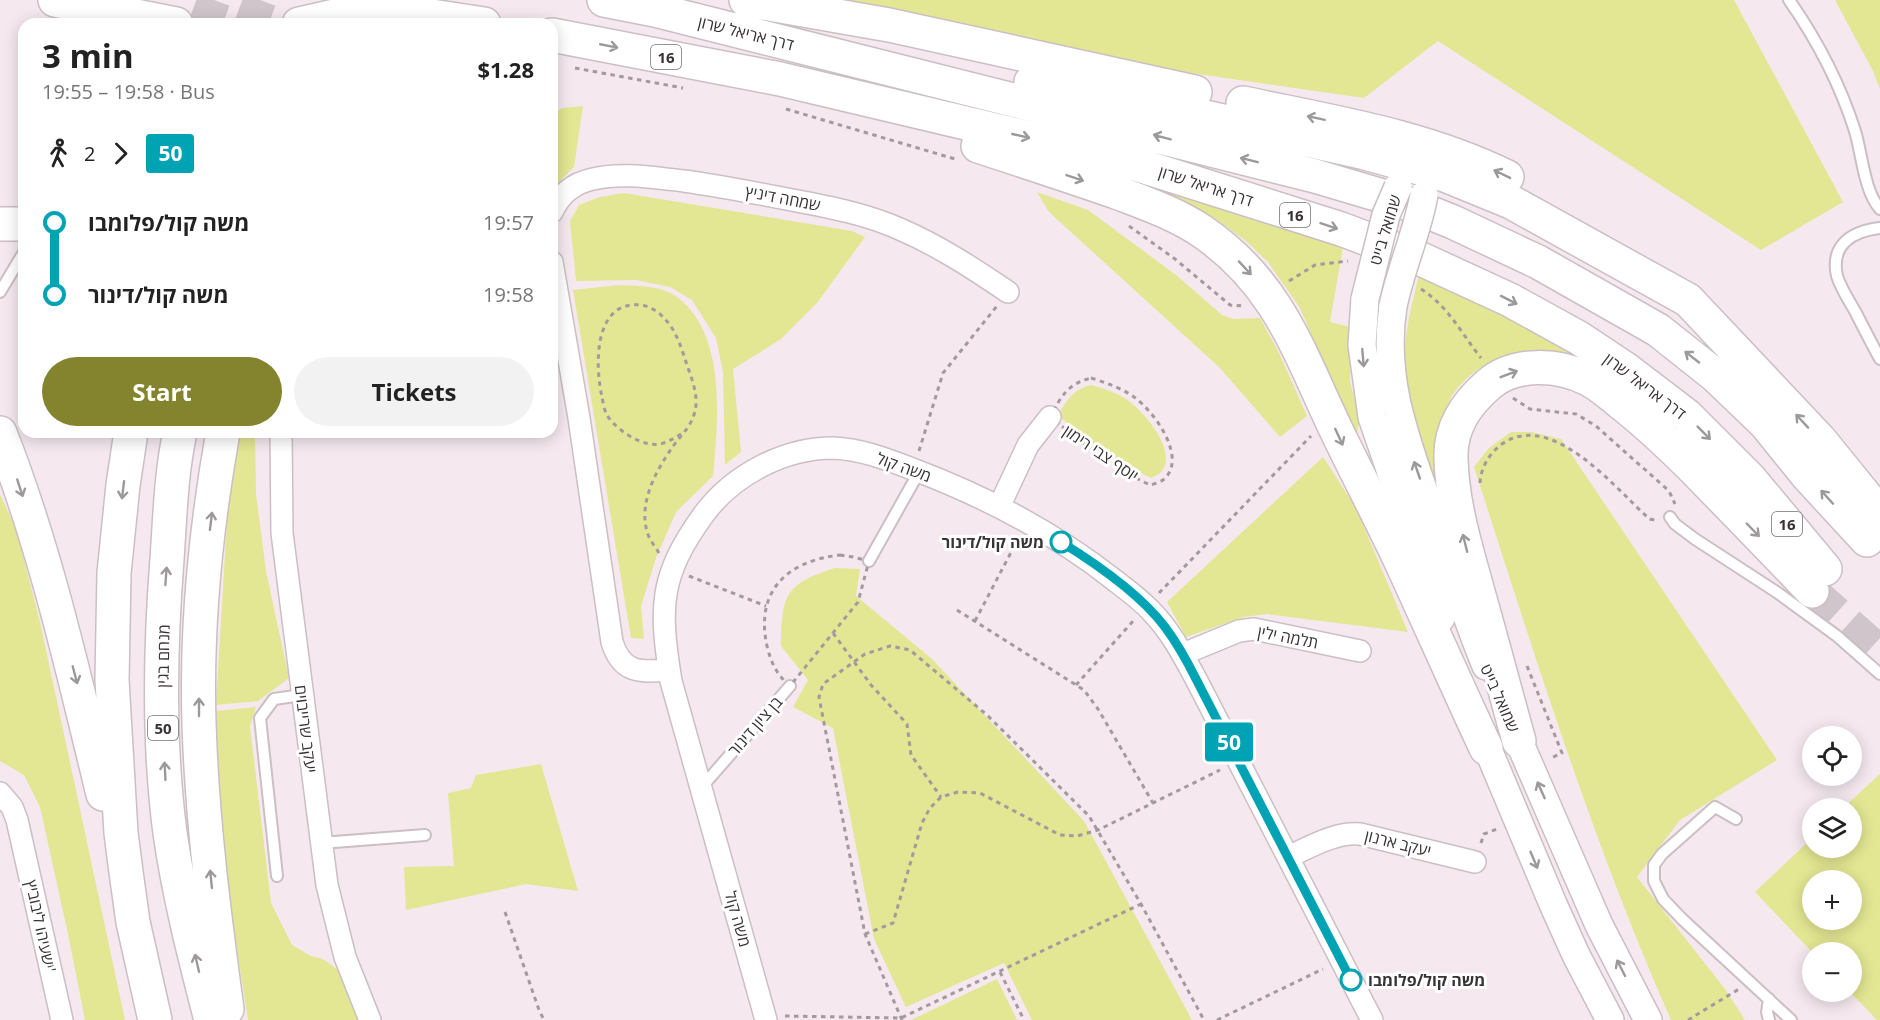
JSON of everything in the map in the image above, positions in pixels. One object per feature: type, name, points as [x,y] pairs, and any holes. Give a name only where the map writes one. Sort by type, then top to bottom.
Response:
[{"type":"highway","points":[[56,0],[147,18]]},
{"type":"highway","name":"דרך אריאל שרון","points":[[604,0],[655,10],[1315,176],[1406,203],[1453,222],[1538,262],[1658,330],[1716,376],[1765,423],[1807,475],[1873,527]]},
{"type":"highway","points":[[733,0],[1192,114],[1365,153],[1414,183],[1479,187],[1511,202],[1688,300]]},
{"type":"highway","points":[[746,0],[889,25],[1424,144],[1482,164],[1599,227],[1650,263],[1688,300],[1820,441],[1873,527]]},
{"type":"highway","points":[[326,18],[377,10],[442,18]]},
{"type":"highway","points":[[655,10],[902,56],[1192,114]]},
{"type":"highway","name":"דרך אריאל שרון","points":[[558,37],[783,94],[1126,161],[1341,229],[1421,259],[1500,296],[1579,338],[1627,370],[1686,415],[1750,479],[1818,580],[1655,429],[1588,379],[1567,371],[1540,368],[1512,372],[1492,382],[1474,397],[1460,416],[1454,434],[1451,465],[1456,507],[1519,741]]},
{"type":"highway","points":[[783,94],[1140,201],[1200,230],[1238,260],[1273,302],[1289,329],[1340,440],[1403,566],[1486,748]]},
{"type":"highway","points":[[0,224],[18,224]]},
{"type":"highway","points":[[0,433],[42,554],[76,680],[155,1020]]},
{"type":"highway","points":[[130,438],[114,573],[111,626],[120,823],[133,922]]},
{"type":"highway","name":"מנחם בגין","points":[[179,438],[170,519],[161,662],[165,777],[170,833],[210,1020]]},
{"type":"highway","points":[[222,438],[203,582],[199,722],[204,807],[229,1020]]},
{"type":"street","name":"שמחה דיניץ","points":[[558,202],[568,190],[591,179],[639,176],[723,186],[843,210],[901,229],[954,257],[1008,292]]},
{"type":"street","name":"שמואל בייט","points":[[1414,183],[1386,215],[1365,299],[1362,345],[1372,417],[1486,748],[1576,955],[1610,1020]]},
{"type":"street","name":"שמואל בייט","points":[[1414,183],[1421,211],[1393,306],[1389,353],[1396,404],[1402,428],[1468,622],[1599,925],[1648,1020]]},
{"type":"street","points":[[558,297],[579,418],[612,642],[620,659],[631,668],[639,671],[669,670]]},
{"type":"street","name":"יוסף צבי רימון","points":[[999,507],[1028,446],[1050,417]]},
{"type":"street","name":"יעקב שרייבוים","points":[[281,438],[282,533],[327,885],[345,957],[370,1020]]},
{"type":"street","name":"משה קול","points":[[766,1018],[669,670],[663,611],[666,591],[684,544],[714,501],[752,471],[805,451],[835,448],[878,456],[1027,521],[1081,555],[1146,606],[1165,626],[1183,654],[1372,1020]]},
{"type":"street","name":"תלמה ילין","points":[[1183,654],[1239,631],[1254,629],[1360,651]]},
{"type":"street","name":"ישעיהו ליבוביץ'","points":[[0,793],[12,807],[20,833],[62,1020]]},
{"type":"street","points":[[0,813],[20,833]]},
{"type":"street","name":"יעקב ארנון","points":[[1288,857],[1337,836],[1350,833],[1477,856]]},
{"type":"lane","points":[[1790,0],[1829,65],[1855,130],[1871,194],[1880,209]]},
{"type":"lane","points":[[1880,228],[1862,230],[1845,241],[1838,254],[1836,269],[1840,285],[1880,359]]},
{"type":"lane","points":[[0,292],[18,262]]},
{"type":"lane","points":[[868,561],[916,471]]},
{"type":"lane","points":[[1670,517],[1675,524],[1695,539],[1779,593],[1829,630],[1880,674]]},
{"type":"lane","name":"בן ציון דינור","points":[[701,788],[790,686]]},
{"type":"lane","points":[[277,876],[260,718],[274,699],[302,695]]},
{"type":"lane","points":[[1736,819],[1715,807],[1662,854],[1654,865],[1654,881],[1663,899],[1682,919],[1791,1020]]},
{"type":"lane","points":[[321,843],[425,835]]},
{"type":"lane","points":[[1769,999],[1767,1012],[1769,1020]]},
{"type":"path","points":[[575,68],[693,90]]},
{"type":"path","points":[[783,94],[964,162]]},
{"type":"path","points":[[1124,222],[1175,259],[1230,305],[1250,305]]},
{"type":"path","points":[[916,471],[943,373],[1008,292]]},
{"type":"path","points":[[683,433],[665,445],[645,444],[624,434],[606,414],[599,383],[598,342],[608,320],[620,307],[634,304],[647,306],[664,317],[679,340],[694,386],[696,408],[691,425],[663,460],[648,493],[645,514],[649,536],[660,556],[673,569],[766,606],[776,586],[791,572],[807,563],[840,555],[868,561],[858,602],[790,686]]},
{"type":"path","name":"יוסף צבי רימון","points":[[1091,378],[1113,385],[1136,398],[1155,418],[1168,439],[1173,459],[1169,473],[1162,481],[1150,485],[1089,448],[1050,417],[1061,396],[1077,381],[1091,378]]},
{"type":"path","points":[[1480,486],[1483,468],[1494,450],[1511,439],[1542,436],[1579,456],[1650,519],[1662,521],[1674,513],[1675,503],[1669,491],[1596,426],[1576,414],[1530,409],[1513,398]]},
{"type":"path","points":[[1076,685],[1146,606],[1312,435]]},
{"type":"path","points":[[975,622],[1027,521]]},
{"type":"path","name":"בן ציון דינור","points":[[766,606],[764,625],[769,654],[775,669],[790,686]]},
{"type":"path","points":[[957,610],[1084,690],[1098,709],[1153,803]]},
{"type":"path","points":[[833,633],[871,685],[908,724],[911,755],[941,797]]},
{"type":"path","points":[[901,1019],[865,934],[819,697],[823,684],[865,654],[890,646],[910,650],[987,715],[1089,816],[1141,904],[1203,1020]]},
{"type":"path","points":[[1524,660],[1562,753],[1551,758]]},
{"type":"path","points":[[865,934],[893,923],[922,823],[930,808],[941,797],[958,792],[980,793],[1060,835],[1077,836],[1098,830],[1239,761]]},
{"type":"path","points":[[1477,856],[1484,834],[1504,826]]},
{"type":"path","points":[[766,1018],[901,1019],[1141,904]]},
{"type":"path","points":[[505,912],[544,1020]]},
{"type":"path","points":[[1217,1020],[1341,961]]},
{"type":"path","points":[[1000,972],[1024,1020]]},
{"type":"path","points":[[1688,1020],[1737,990]]},
{"type":"green space","points":[[814,0],[1734,0],[1843,202],[1761,250],[1438,41],[1364,98],[1129,64]]},
{"type":"green space","points":[[1835,0],[1880,0],[1880,89],[1873,71]]},
{"type":"green space","points":[[583,106],[574,167],[558,183],[558,111]]},
{"type":"green space","points":[[1123,171],[1344,241],[1330,322],[1351,327],[1350,382],[1360,419],[1356,438],[1300,308],[1268,262],[1246,241],[1216,219],[1179,199],[1118,182]]},
{"type":"green space","points":[[1037,192],[1088,210],[1176,275],[1222,315],[1233,319],[1260,318],[1279,353],[1307,416],[1280,437],[1219,367],[1049,212]]},
{"type":"green space","points":[[624,193],[852,231],[865,237],[817,303],[781,339],[733,369],[741,452],[725,465],[723,372],[716,338],[692,300],[670,287],[636,280],[576,281],[570,221],[579,205],[600,197]]},
{"type":"green space","points":[[1419,275],[1528,326],[1577,356],[1541,350],[1514,353],[1501,357],[1475,371],[1464,381],[1449,402],[1445,413],[1441,440],[1443,508],[1416,423],[1405,370],[1406,334]]},
{"type":"green space","points":[[619,285],[656,288],[677,297],[693,313],[704,333],[712,356],[716,380],[717,430],[713,476],[676,512],[656,558],[641,606],[644,639],[631,638],[573,290]]},
{"type":"green space","points":[[1091,385],[1121,396],[1146,418],[1161,440],[1165,452],[1166,463],[1161,472],[1151,478],[1138,472],[1103,450],[1058,416],[1071,396]]},
{"type":"green space","points":[[1511,432],[1531,432],[1561,439],[1777,760],[1680,820],[1637,877],[1725,989],[1745,1020],[1671,1020],[1642,952],[1565,746],[1474,467],[1489,448]]},
{"type":"green space","points":[[237,438],[255,438],[256,494],[266,571],[289,678],[258,701],[216,705],[227,521]]},
{"type":"green space","points":[[1323,457],[1356,508],[1408,632],[1267,614],[1244,617],[1186,637],[1167,602]]},
{"type":"green space","points":[[0,494],[16,529],[40,622],[125,1020],[85,1020],[40,807],[24,775],[0,761]]},
{"type":"green space","points":[[835,568],[860,569],[856,596],[932,659],[1084,821],[1192,1020],[1032,1020],[1004,963],[906,1007],[874,939],[833,728],[793,707],[808,680],[781,646],[783,615],[789,594],[805,580]]},
{"type":"green space","points":[[256,707],[250,726],[271,903],[292,945],[311,956],[323,959],[337,969],[358,1020],[248,1020],[227,884],[213,727],[216,711]]},
{"type":"green space","points":[[541,764],[578,891],[526,884],[406,910],[404,867],[454,866],[448,793],[471,788],[476,775]]},
{"type":"green space","points":[[1880,774],[1880,1020],[1877,1020],[1860,1002],[1862,1002],[1862,942],[1802,942],[1755,892],[1802,847],[1802,858],[1862,858],[1862,798],[1854,798]]},
{"type":"green space","points":[[997,979],[1017,1020],[911,1020]]},
{"type":"tunnel","points":[[207,18],[214,0]]},
{"type":"tunnel","points":[[253,18],[260,0]]},
{"type":"tunnel","points":[[1812,591],[1880,652]]},
{"type":"bus line","name":"50","points":[[1061,542],[1137,598],[1165,626],[1196,679],[1351,980]]},
{"type":"place","name":"משה קול/דינור","points":[[1061,542]]},
{"type":"place","name":"משה קול/פלומבו","points":[[1351,980]]}]
